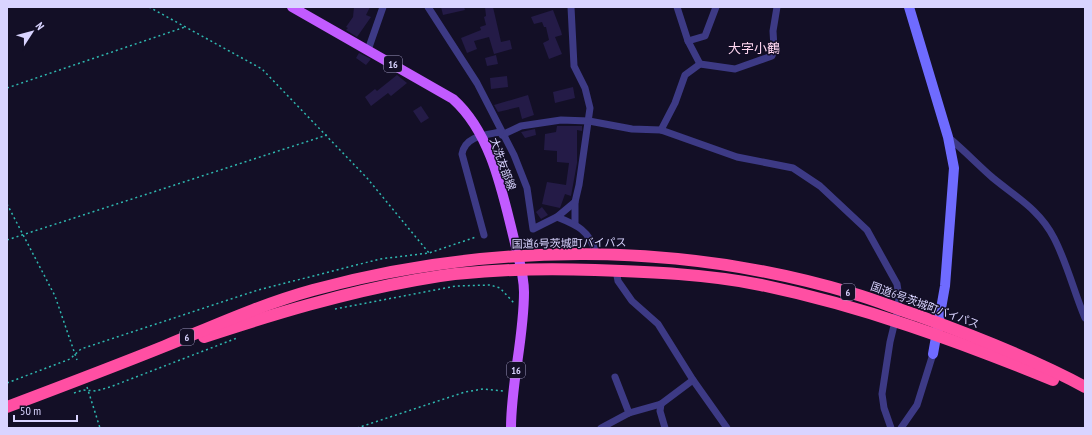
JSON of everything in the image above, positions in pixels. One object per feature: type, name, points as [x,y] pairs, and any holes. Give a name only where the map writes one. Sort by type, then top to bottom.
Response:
[{"type":"highway","name":"国道6号茨城町バイパス","points":[[7,407],[83,383],[97,374],[222,322],[278,301],[314,290],[441,264],[518,256],[596,253],[657,257],[744,268],[855,294],[896,315],[1085,393]]},
{"type":"highway","name":"国道6号茨城町バイパス","points":[[97,374],[286,310],[333,297],[418,279],[521,269],[550,268],[664,272],[759,285],[896,315],[956,329],[1085,387]]},
{"type":"main road","name":"大洗友部線","points":[[292,7],[453,99],[462,107],[481,136],[497,177],[518,256],[524,285],[523,312],[511,428]]},
{"type":"street","points":[[368,50],[383,7]]},
{"type":"street","points":[[428,7],[477,83],[501,133],[514,155],[527,188],[533,229],[556,217],[575,202]]},
{"type":"street","points":[[571,7],[574,66],[588,99],[589,121],[575,202],[575,224]]},
{"type":"street","points":[[678,7],[688,41],[700,64]]},
{"type":"street","points":[[688,41],[705,36],[716,7]]},
{"type":"street","points":[[661,130],[674,104],[684,75],[700,64],[735,69],[772,56],[774,48],[773,31],[777,7]]},
{"type":"street","points":[[901,428],[917,405],[933,354],[943,299],[948,255],[954,168],[948,137],[909,7]]},
{"type":"street","points":[[484,235],[462,154],[467,142],[481,136],[501,133],[521,126],[561,120],[589,121],[632,129],[661,130],[737,157],[793,168],[814,181],[867,230],[897,284],[899,296],[882,394],[884,408],[891,428]]},
{"type":"street","points":[[948,137],[965,150],[994,178],[1026,202],[1046,223],[1061,252],[1085,318]]},
{"type":"street","points":[[556,217],[575,224],[592,239],[596,253]]},
{"type":"street","points":[[616,270],[618,281],[632,301],[658,324],[670,340],[693,380],[727,428]]},
{"type":"street","points":[[615,377],[629,413]]},
{"type":"street","points":[[601,428],[629,413],[661,404],[693,380]]},
{"type":"street","points":[[661,404],[660,411],[665,428]]},
{"type":"path","points":[[149,7],[262,69],[367,178],[429,253]]},
{"type":"path","points":[[7,88],[186,27]]},
{"type":"path","points":[[7,240],[327,135]]},
{"type":"path","points":[[7,204],[55,296],[77,360]]},
{"type":"path","points":[[7,383],[70,359],[81,349],[258,290],[380,259],[429,253],[484,235]]},
{"type":"path","points":[[332,310],[369,301],[456,286],[490,285],[500,288],[523,312]]},
{"type":"path","points":[[88,392],[110,387],[241,336]]},
{"type":"path","points":[[83,383],[88,392],[100,428]]},
{"type":"path","points":[[357,428],[466,392],[484,390],[514,392]]},
{"type":"building","points":[[354,7],[370,7],[366,15],[371,17],[357,37],[346,30],[348,28],[346,27],[353,17]]},
{"type":"building","points":[[441,7],[464,7],[465,10],[443,15]]},
{"type":"building","points":[[485,7],[493,7],[501,42],[510,40],[512,49],[494,54],[489,37],[474,41],[477,49],[467,53],[461,38],[481,30],[480,27],[486,25],[484,17],[486,16]]},
{"type":"building","points":[[553,10],[562,35],[555,37],[562,54],[549,59],[543,43],[549,40],[546,27],[544,27],[542,22],[534,24],[531,17]]},
{"type":"building","points":[[359,53],[371,59],[366,65],[356,58]]},
{"type":"building","points":[[496,55],[498,64],[487,66],[485,58]]},
{"type":"building","points":[[397,75],[407,83],[391,96],[388,93],[371,106],[365,97],[375,89],[377,91]]},
{"type":"building","points":[[507,76],[508,87],[491,89],[490,78]]},
{"type":"building","points":[[573,87],[575,98],[555,103],[553,92]]},
{"type":"building","points":[[528,95],[534,115],[522,119],[519,107],[498,112],[494,105]]},
{"type":"building","points":[[421,106],[429,118],[421,123],[413,111]]},
{"type":"building","points":[[557,126],[582,126],[582,131],[577,130],[577,163],[571,196],[565,194],[560,208],[542,204],[547,182],[566,185],[569,163],[557,162],[557,151],[544,150],[545,134],[556,132]]},
{"type":"building","points":[[535,129],[536,135],[525,138],[521,132]]},
{"type":"building","points":[[542,207],[548,215],[541,219],[536,212]]},
{"type":"district","name":"大字小鶴","points":[[754,48]]}]
